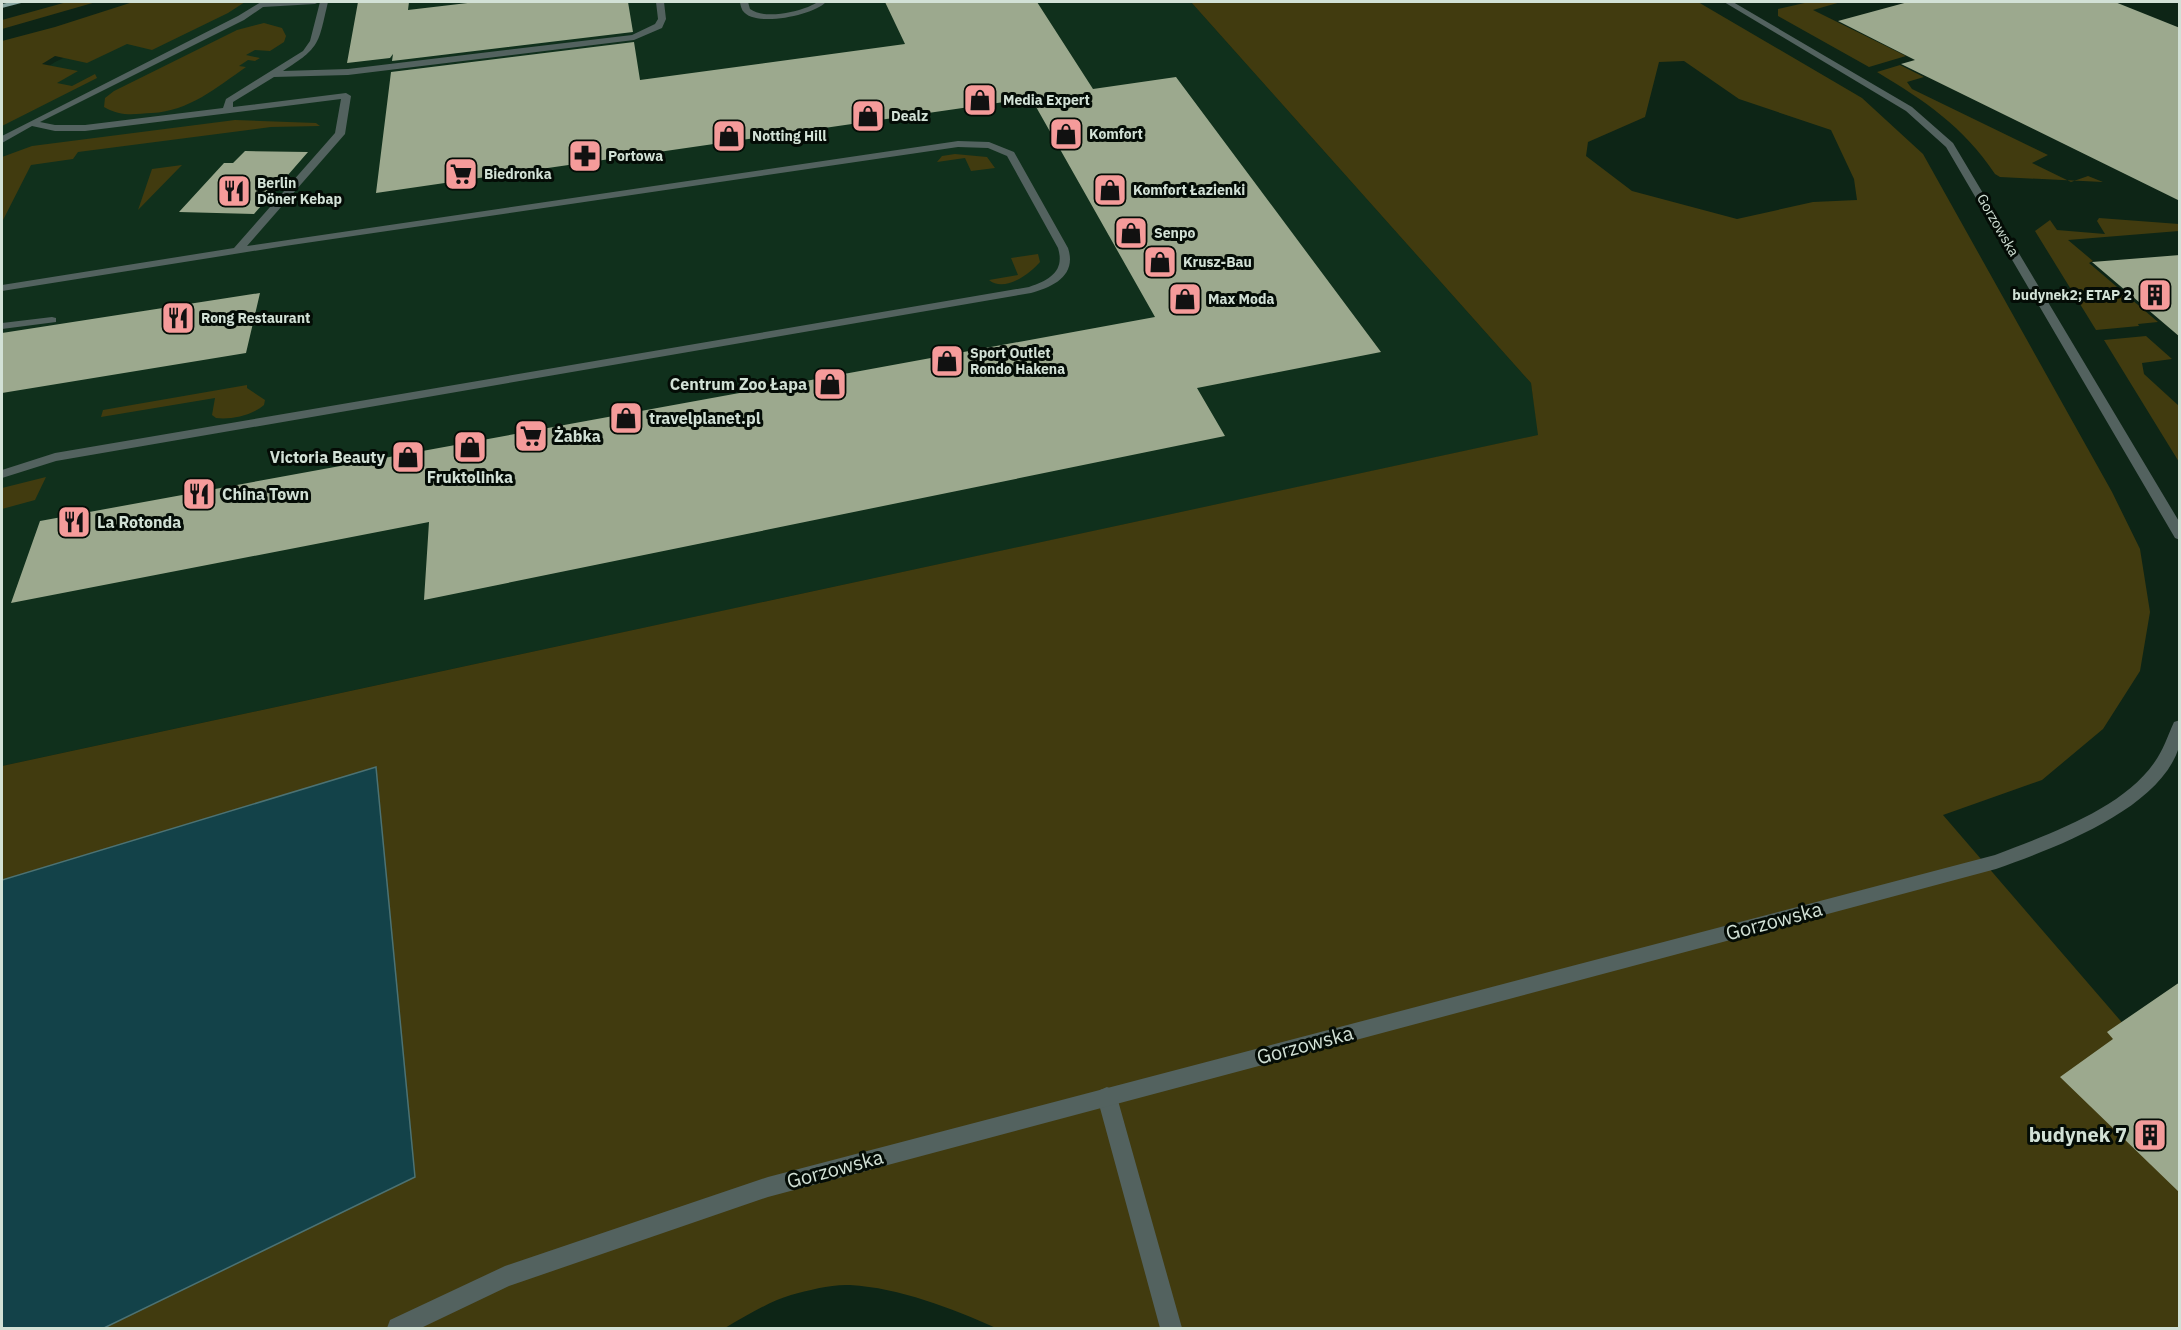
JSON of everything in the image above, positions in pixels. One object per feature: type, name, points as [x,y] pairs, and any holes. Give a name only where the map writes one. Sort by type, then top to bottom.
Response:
[{"type":"main road","points":[[2,6],[21,2]]},
{"type":"street","points":[[2,140],[31,123],[242,18],[263,3],[315,2]]},
{"type":"street","points":[[227,112],[229,102],[306,53],[314,41],[324,2]]},
{"type":"street","points":[[270,74],[348,72],[634,37],[659,26],[662,19],[660,2]]},
{"type":"street","points":[[744,2],[746,10],[763,16],[812,10],[822,2]]},
{"type":"street","name":"Gorzowska","points":[[1728,2],[1909,109],[1950,145],[2180,535]]},
{"type":"street","points":[[31,123],[55,128],[85,128],[346,96],[340,134],[237,251]]},
{"type":"street","points":[[2,288],[958,144],[989,145],[1011,154],[1063,248],[1066,260],[1063,274],[1056,280],[1031,290],[56,457],[2,474]]},
{"type":"street","points":[[2,326],[52,320]]},
{"type":"street","name":"Gorzowska","points":[[398,1329],[505,1277],[768,1187],[1996,862],[2076,831],[2124,799],[2158,771],[2180,726]]},
{"type":"street","points":[[1107,1097],[1171,1329]]},
{"type":"shaded area","points":[[67,2],[96,2],[2,29],[2,20]]},
{"type":"shaded area","points":[[133,2],[245,2],[228,13],[152,50],[127,44],[87,63],[55,56],[42,64],[78,71],[57,83],[72,86],[95,74],[97,78],[2,126],[2,41]]},
{"type":"shaded area","points":[[180,2],[1191,2],[1531,383],[1539,435],[2,766],[2,97],[55,62]]},
{"type":"shaded area","points":[[1191,2],[1698,2],[1862,98],[1923,154],[2112,492],[2140,549],[2150,612],[2140,671],[2103,729],[2042,780],[1943,815],[2144,1048],[2179,1052],[2179,1328],[996,1328],[943,1306],[906,1295],[888,1290],[843,1285],[813,1289],[782,1298],[725,1328],[2,1328],[2,766],[1538,435],[1531,383]],"holes":[[[1684,61],[1739,99],[1831,130],[1854,179],[1857,200],[1813,202],[1737,219],[1632,191],[1586,156],[1588,142],[1645,117],[1659,62]]]},
{"type":"shaded area","points":[[1809,2],[1841,2],[1813,10],[1906,56],[1869,67],[1778,16],[1778,9]]},
{"type":"shaded area","points":[[264,23],[282,28],[286,36],[284,42],[270,51],[255,50],[246,55],[260,58],[255,61],[248,60],[239,66],[246,67],[202,97],[178,108],[152,113],[122,114],[104,107],[105,98],[114,91],[237,30]]},
{"type":"shaded area","points":[[1900,65],[1924,77],[1907,82],[1912,89],[2048,155],[2032,163],[2067,180],[2000,177],[1995,174],[1983,157],[1956,128],[1927,104],[1877,72]]},
{"type":"shaded area","points":[[235,120],[316,123],[320,126],[271,127],[78,152],[73,159],[31,165],[2,222],[2,157],[32,146]]},
{"type":"shaded area","points":[[955,154],[987,157],[995,168],[971,171],[965,158],[937,162],[942,156]]},
{"type":"shaded area","points":[[182,165],[180,167],[138,210],[152,169]]},
{"type":"shaded area","points":[[2088,176],[2103,182],[2075,181]]},
{"type":"shaded area","points":[[2099,218],[2179,224],[2179,231],[2068,240],[2093,261],[2089,263],[2158,322],[2096,330],[2035,231],[2050,220],[2057,230],[2105,234],[2097,221]]},
{"type":"shaded area","points":[[1038,254],[1040,262],[1030,272],[1016,280],[1002,284],[989,280],[1018,275],[1011,258]]},
{"type":"shaded area","points":[[2146,336],[2172,359],[2142,363],[2144,374],[2179,406],[2179,462],[2104,340]]},
{"type":"shaded area","points":[[247,385],[247,388],[265,400],[264,405],[259,409],[242,416],[216,418],[212,415],[215,398],[101,417],[103,410]]},
{"type":"shaded area","points":[[46,477],[35,500],[2,509],[2,488]]},
{"type":"water","points":[[376,767],[415,1177],[104,1328],[2,1328],[2,880]]},
{"type":"building","points":[[358,2],[409,2],[408,10],[476,2],[628,2],[633,32],[392,61],[393,54],[390,58],[347,63]]},
{"type":"building","points":[[885,2],[1037,2],[1093,89],[1176,77],[1381,352],[1197,388],[1225,436],[424,600],[429,522],[11,603],[40,521],[1155,317],[1031,98],[376,193],[391,72],[634,42],[640,80],[905,44]]},
{"type":"building","points":[[1908,2],[2115,2],[2180,28],[2180,201],[1901,64],[1915,60],[1838,21]]},
{"type":"building","name":"Berlin Döner Kebap","points":[[245,151],[308,152],[254,214],[179,212],[224,163],[233,163]]},
{"type":"building","name":"budynek2; ETAP 2","points":[[2180,255],[2180,337],[2092,262]]},
{"type":"building","points":[[260,293],[246,353],[2,393],[2,333]]},
{"type":"building","name":"budynek 7","points":[[2180,982],[2180,1193],[2060,1077],[2113,1039],[2107,1032]]},
{"type":"place","name":"Media Expert","points":[[980,100]]},
{"type":"place","name":"Dealz","points":[[868,116]]},
{"type":"place","name":"Komfort","points":[[1066,134]]},
{"type":"place","name":"Notting Hill","points":[[729,136]]},
{"type":"place","name":"Portowa","points":[[585,156]]},
{"type":"place","name":"Biedronka","points":[[461,174]]},
{"type":"place","name":"Komfort Łazienki","points":[[1110,190]]},
{"type":"place","name":"Berlin Döner Kebap","points":[[234,191]]},
{"type":"place","name":"Senpo","points":[[1131,233]]},
{"type":"place","name":"Krusz-Bau","points":[[1160,262]]},
{"type":"place","name":"budynek2; ETAP 2","points":[[2155,295]]},
{"type":"place","name":"Max Moda","points":[[1185,299]]},
{"type":"place","name":"Rong Restaurant","points":[[178,318]]},
{"type":"place","name":"Sport Outlet Rondo Hakena","points":[[947,361]]},
{"type":"place","name":"Centrum Zoo Łapa","points":[[830,384]]},
{"type":"place","name":"travelplanet.pl","points":[[626,418]]},
{"type":"place","name":"Żabka","points":[[531,436]]},
{"type":"place","name":"Fruktolinka","points":[[470,447]]},
{"type":"place","name":"Victoria Beauty","points":[[408,457]]},
{"type":"place","name":"China Town","points":[[199,494]]},
{"type":"place","name":"La Rotonda","points":[[74,522]]},
{"type":"place","name":"budynek 7","points":[[2150,1135]]}]
